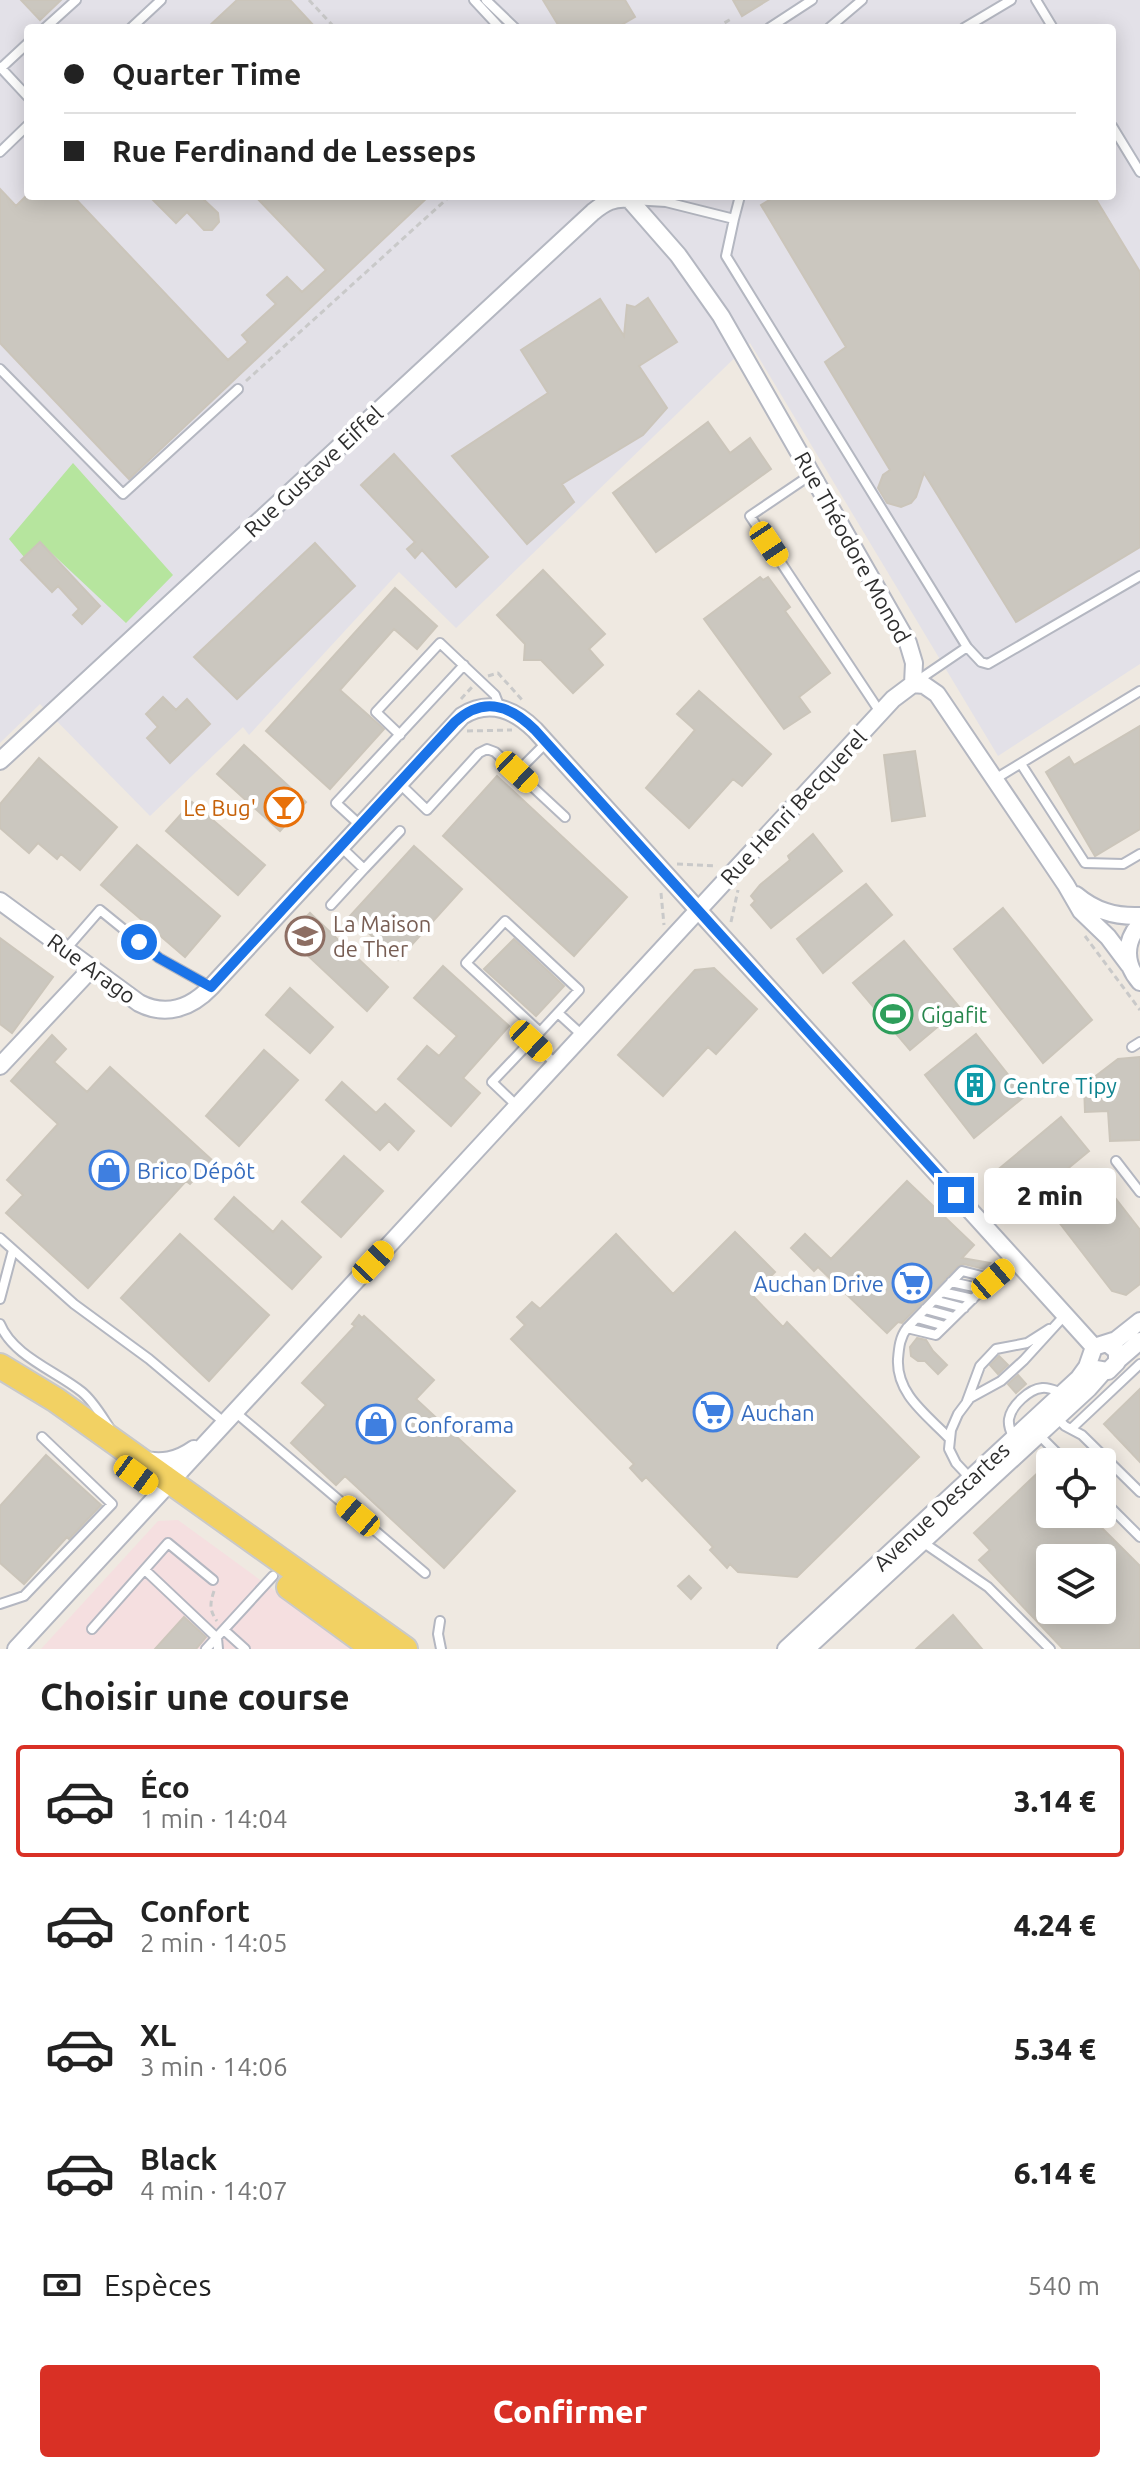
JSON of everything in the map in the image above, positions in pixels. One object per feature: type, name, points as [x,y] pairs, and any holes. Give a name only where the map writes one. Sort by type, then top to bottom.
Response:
[{"type":"main road","points":[[0,1366],[56,1400],[132,1454],[165,1487],[273,1576],[374,1649]]},
{"type":"main road","points":[[0,1379],[405,1649]]},
{"type":"street","name":"Rue Gustave Eiffel","points":[[0,761],[593,212],[612,200]]},
{"type":"street","name":"Rue Théodore Monod","points":[[633,200],[678,255],[721,316],[908,643],[914,663],[913,684]]},
{"type":"street","name":"Rue Henri Becquerel","points":[[16,1649],[881,712],[900,692],[913,684]]},
{"type":"street","points":[[913,684],[924,685],[937,694],[1081,911],[1108,937],[1140,982]]},
{"type":"street","name":"Rue Arago","points":[[0,901],[139,1003],[163,1011],[184,1007],[211,987],[462,716],[484,706],[500,708]]},
{"type":"street","points":[[500,708],[519,715],[546,743],[1097,1350],[1117,1351],[1116,1368],[1094,1367],[1097,1350]]},
{"type":"street","points":[[1066,885],[1098,910],[1120,916],[1140,916]]},
{"type":"street","points":[[1129,965],[1129,944],[1140,924]]},
{"type":"street","points":[[3,1057],[92,968]]},
{"type":"street","name":"Avenue Descartes","points":[[1052,1413],[1063,1393],[1083,1374],[1097,1350],[1121,1337],[1140,1321]]},
{"type":"street","name":"Avenue Descartes","points":[[786,1649],[808,1645],[917,1537],[1034,1429],[1116,1368],[1140,1341]]},
{"type":"street","name":"Rue Henri Becquerel","points":[[132,1454],[159,1462],[180,1458],[227,1421]]},
{"type":"street","name":"Avenue Descartes","points":[[975,1484],[1014,1439],[1034,1429]]},
{"type":"lane","points":[[49,24],[76,0]]},
{"type":"lane","points":[[135,24],[161,0]]},
{"type":"lane","points":[[474,0],[496,24]]},
{"type":"lane","points":[[486,0],[511,24]]},
{"type":"lane","points":[[775,24],[812,0]]},
{"type":"lane","points":[[834,24],[862,0]]},
{"type":"lane","points":[[971,24],[1011,0]]},
{"type":"lane","points":[[1036,0],[1051,24]]},
{"type":"lane","points":[[24,47],[1,67],[24,93]]},
{"type":"lane","points":[[0,152],[24,129]]},
{"type":"lane","points":[[1116,133],[1140,172]]},
{"type":"lane","points":[[643,200],[666,202],[734,219]]},
{"type":"lane","points":[[739,200],[726,256],[967,647],[981,662],[988,664],[1140,576]]},
{"type":"lane","points":[[0,369],[123,494],[238,389]]},
{"type":"lane","points":[[812,474],[750,516],[881,712]]},
{"type":"lane","points":[[400,735],[376,712],[440,643],[495,695],[500,708]]},
{"type":"lane","points":[[913,684],[967,647]]},
{"type":"lane","points":[[360,825],[336,803],[464,665]]},
{"type":"lane","points":[[995,779],[1140,691]]},
{"type":"lane","points":[[517,772],[546,743]]},
{"type":"lane","points":[[399,783],[427,810],[484,749],[495,752],[565,817]]},
{"type":"lane","points":[[1021,764],[1085,863],[1123,864],[1140,854]]},
{"type":"lane","points":[[331,905],[400,831]]},
{"type":"lane","points":[[341,846],[364,869]]},
{"type":"lane","points":[[66,949],[100,910],[159,958],[211,987]]},
{"type":"lane","points":[[505,921],[579,990],[558,1013],[540,1032],[466,963],[505,921]]},
{"type":"lane","points":[[558,1013],[582,1035]]},
{"type":"lane","points":[[517,1106],[492,1082],[531,1041],[556,1064]]},
{"type":"lane","points":[[1116,1161],[1140,1192]]},
{"type":"lane","points":[[0,1238],[74,1304],[425,1573]]},
{"type":"lane","points":[[0,1299],[13,1250]]},
{"type":"lane","points":[[907,1328],[936,1335],[1015,1260]]},
{"type":"lane","points":[[949,1438],[910,1397],[899,1379],[899,1349],[907,1328],[962,1271],[993,1279]]},
{"type":"lane","points":[[951,1282],[983,1289]]},
{"type":"lane","points":[[942,1292],[973,1299]]},
{"type":"lane","points":[[934,1300],[964,1308]]},
{"type":"lane","points":[[925,1309],[954,1317]]},
{"type":"lane","points":[[975,1484],[950,1454],[949,1438],[980,1366],[996,1349],[1027,1343],[1065,1315]]},
{"type":"lane","points":[[917,1318],[945,1326]]},
{"type":"lane","points":[[0,1324],[16,1346],[86,1395],[132,1454]]},
{"type":"lane","points":[[967,1401],[1001,1381],[1033,1353],[1051,1328]]},
{"type":"lane","points":[[1071,1429],[1116,1368],[1140,1364]]},
{"type":"lane","points":[[1014,1439],[1009,1423],[1010,1414],[1028,1393],[1043,1388],[1063,1393]]},
{"type":"lane","points":[[1052,1413],[1082,1435],[1140,1492]]},
{"type":"lane","points":[[1034,1429],[1052,1448]]},
{"type":"lane","points":[[0,1604],[24,1596],[112,1504],[42,1437]]},
{"type":"lane","points":[[1116,1513],[1140,1537]]},
{"type":"lane","points":[[917,1537],[988,1587],[1050,1649]]},
{"type":"lane","points":[[92,1629],[168,1543],[213,1580]]},
{"type":"lane","points":[[145,1570],[217,1638],[218,1649]]},
{"type":"lane","points":[[206,1649],[273,1576]]},
{"type":"lane","points":[[440,1621],[438,1634],[441,1649]]},
{"type":"lane","points":[[224,1630],[245,1649]]},
{"type":"path","points":[[309,0],[331,24]]},
{"type":"path","points":[[723,24],[731,19]]},
{"type":"path","points":[[238,389],[446,200]]},
{"type":"path","points":[[462,731],[517,730]]},
{"type":"path","points":[[670,864],[717,866],[721,862]]},
{"type":"path","points":[[1088,929],[1085,937],[1140,1010]]},
{"type":"path","points":[[213,1580],[212,1613],[224,1630]]},
{"type":"shaded area","points":[[0,0],[1140,0],[1140,664],[998,756],[750,343],[456,628],[399,572],[249,735],[243,727],[150,816],[40,704],[0,743]]},
{"type":"shaded area","points":[[178,1520],[355,1649],[41,1649],[158,1521]]},
{"type":"green space","points":[[73,463],[173,575],[126,623],[44,546],[24,557],[9,539]]},
{"type":"building","points":[[21,0],[61,0],[40,20]]},
{"type":"building","points":[[237,0],[290,0],[312,24],[211,24]]},
{"type":"building","points":[[543,0],[625,0],[635,17],[623,24],[558,24]]},
{"type":"building","points":[[733,0],[768,0],[742,16]]},
{"type":"building","points":[[0,189],[16,206],[24,198],[77,200],[228,360],[248,342],[242,335],[276,304],[267,295],[287,277],[302,292],[326,270],[259,200],[425,200],[129,479],[0,343]]},
{"type":"building","points":[[153,200],[204,200],[218,213],[219,222],[212,230],[204,230],[187,212],[176,223]]},
{"type":"building","points":[[769,200],[1096,200],[1140,272],[1140,547],[1016,622],[924,473],[911,503],[901,507],[887,503],[878,488],[883,475],[890,470],[825,362],[846,347],[761,205]]},
{"type":"building","points":[[648,298],[677,342],[639,366],[667,408],[643,435],[562,484],[574,502],[527,544],[452,456],[548,393],[521,350],[600,299],[624,336],[627,305],[635,307]]},
{"type":"building","points":[[708,422],[730,453],[750,438],[771,469],[656,552],[613,493]]},
{"type":"building","points":[[394,454],[488,557],[456,587],[422,550],[415,558],[407,549],[415,542],[361,485]]},
{"type":"building","points":[[40,542],[100,606],[82,624],[73,615],[79,609],[58,586],[52,592],[21,560]]},
{"type":"building","points":[[315,543],[355,586],[237,699],[194,657]]},
{"type":"building","points":[[543,570],[605,634],[589,649],[603,665],[573,693],[541,660],[524,660],[525,644],[497,615]]},
{"type":"building","points":[[760,577],[763,580],[768,577],[790,607],[785,611],[830,673],[799,697],[810,712],[784,729],[704,619]]},
{"type":"building","points":[[395,588],[437,626],[417,649],[394,629],[340,690],[384,729],[330,789],[266,731]]},
{"type":"building","points":[[699,691],[771,754],[742,786],[733,779],[689,828],[646,788],[695,730],[677,714]]},
{"type":"building","points":[[163,697],[176,710],[187,699],[210,724],[170,763],[147,738],[158,727],[146,714]]},
{"type":"building","points":[[1140,726],[1140,829],[1095,856],[1046,772],[1069,757],[1074,765]]},
{"type":"building","points":[[244,745],[306,802],[280,831],[217,774]]},
{"type":"building","points":[[915,751],[925,816],[892,821],[884,755]]},
{"type":"building","points":[[39,758],[117,827],[80,870],[61,854],[57,859],[38,843],[29,853],[0,828],[0,804]]},
{"type":"building","points":[[497,776],[627,897],[574,956],[443,836]]},
{"type":"building","points":[[192,802],[265,865],[238,895],[166,831]]},
{"type":"building","points":[[813,834],[842,871],[771,928],[751,905],[755,901],[751,896]]},
{"type":"building","points":[[137,845],[220,916],[185,957],[101,885]]},
{"type":"building","points":[[414,846],[462,889],[398,960],[350,916]]},
{"type":"building","points":[[866,884],[892,915],[823,973],[797,939]]},
{"type":"building","points":[[1003,908],[1092,1020],[1043,1063],[954,949]]},
{"type":"building","points":[[310,913],[388,987],[367,1011],[287,936]]},
{"type":"building","points":[[0,938],[53,977],[12,1033],[0,1024]]},
{"type":"building","points":[[514,939],[564,986],[536,1016],[484,969]]},
{"type":"building","points":[[904,941],[960,1008],[910,1050],[853,983]]},
{"type":"building","points":[[443,966],[509,1026],[463,1078],[480,1093],[451,1126],[398,1079],[427,1046],[439,1056],[457,1036],[414,998]]},
{"type":"building","points":[[714,968],[757,1009],[716,1054],[708,1047],[663,1096],[618,1055],[695,970]]},
{"type":"building","points":[[290,988],[333,1027],[310,1053],[266,1015]]},
{"type":"building","name":"Centre Tipy","points":[[976,1034],[1025,1096],[974,1138],[925,1075]]},
{"type":"building","name":"Brico Dépôt","points":[[52,1035],[66,1049],[54,1062],[87,1092],[110,1067],[212,1160],[190,1184],[186,1181],[88,1288],[6,1213],[23,1195],[7,1180],[58,1124],[11,1081]]},
{"type":"building","points":[[264,1050],[298,1080],[239,1146],[206,1116]]},
{"type":"building","points":[[1140,1057],[1140,1140],[1110,1141],[1108,1111],[1085,1112],[1084,1085],[1118,1059]]},
{"type":"building","points":[[342,1082],[376,1113],[385,1104],[414,1131],[398,1150],[389,1141],[380,1150],[326,1100]]},
{"type":"building","points":[[1061,1117],[1089,1151],[1021,1207],[1013,1197],[1014,1192],[1006,1191],[1007,1183],[1002,1183],[994,1173]]},
{"type":"building","points":[[344,1156],[383,1191],[341,1237],[302,1202]]},
{"type":"building","points":[[1099,1177],[1140,1230],[1140,1284],[1126,1295],[1112,1291],[1058,1221],[1071,1210],[1065,1203]]},
{"type":"building","points":[[907,1181],[974,1245],[962,1258],[990,1263],[984,1269],[964,1264],[958,1266],[902,1323],[898,1322],[887,1333],[818,1267],[814,1271],[791,1248],[805,1234],[831,1259]]},
{"type":"building","points":[[234,1197],[273,1232],[282,1221],[321,1257],[292,1289],[215,1219]]},
{"type":"building","points":[[735,1232],[775,1272],[752,1295],[783,1327],[787,1322],[919,1457],[797,1577],[738,1572],[730,1564],[727,1568],[710,1550],[713,1547],[646,1477],[642,1481],[630,1468],[634,1464],[511,1339],[525,1325],[517,1317],[532,1302],[540,1309],[616,1234],[673,1294]]},
{"type":"building","points":[[180,1234],[269,1315],[209,1381],[121,1298]]},
{"type":"building","name":"Conforama","points":[[359,1315],[364,1316],[434,1380],[416,1399],[515,1491],[444,1568],[345,1476],[336,1485],[291,1443],[326,1405],[302,1383],[355,1326],[352,1324]]},
{"type":"building","points":[[917,1338],[926,1340],[947,1365],[938,1374],[925,1361],[911,1356],[910,1347]]},
{"type":"building","points":[[999,1356],[1008,1365],[998,1374],[990,1365]]},
{"type":"building","points":[[1018,1375],[1026,1384],[1016,1393],[1008,1384]]},
{"type":"building","points":[[1140,1389],[1140,1462],[1104,1424]]},
{"type":"building","points":[[46,1455],[101,1505],[24,1584],[0,1563],[0,1506]]},
{"type":"building","points":[[1036,1475],[1036,1528],[1102,1528],[1140,1566],[1140,1649],[1063,1649],[1039,1624],[1116,1624],[1116,1544],[1036,1544],[1036,1620],[979,1560],[990,1550],[974,1533]]},
{"type":"building","points":[[689,1576],[701,1588],[691,1599],[678,1586]]},
{"type":"building","points":[[953,1615],[982,1649],[916,1649]]},
{"type":"building","points":[[184,1617],[206,1637],[196,1649],[155,1649]]},
{"type":"place","name":"Le Bug'","points":[[284,807]]},
{"type":"place","name":"La Maison de Ther","points":[[305,936]]},
{"type":"place","name":"Gigafit","points":[[893,1014]]},
{"type":"place","name":"Centre Tipy","points":[[975,1085]]},
{"type":"place","name":"Brico Dépôt","points":[[109,1170]]},
{"type":"place","name":"Auchan Drive","points":[[912,1283]]},
{"type":"place","name":"Auchan","points":[[713,1412]]},
{"type":"place","name":"Conforama","points":[[376,1424]]},
{"type":"route","points":[[139,942],[159,958],[211,987],[455,722],[469,711],[484,706],[506,710],[519,715],[535,730],[956,1195]]}]
